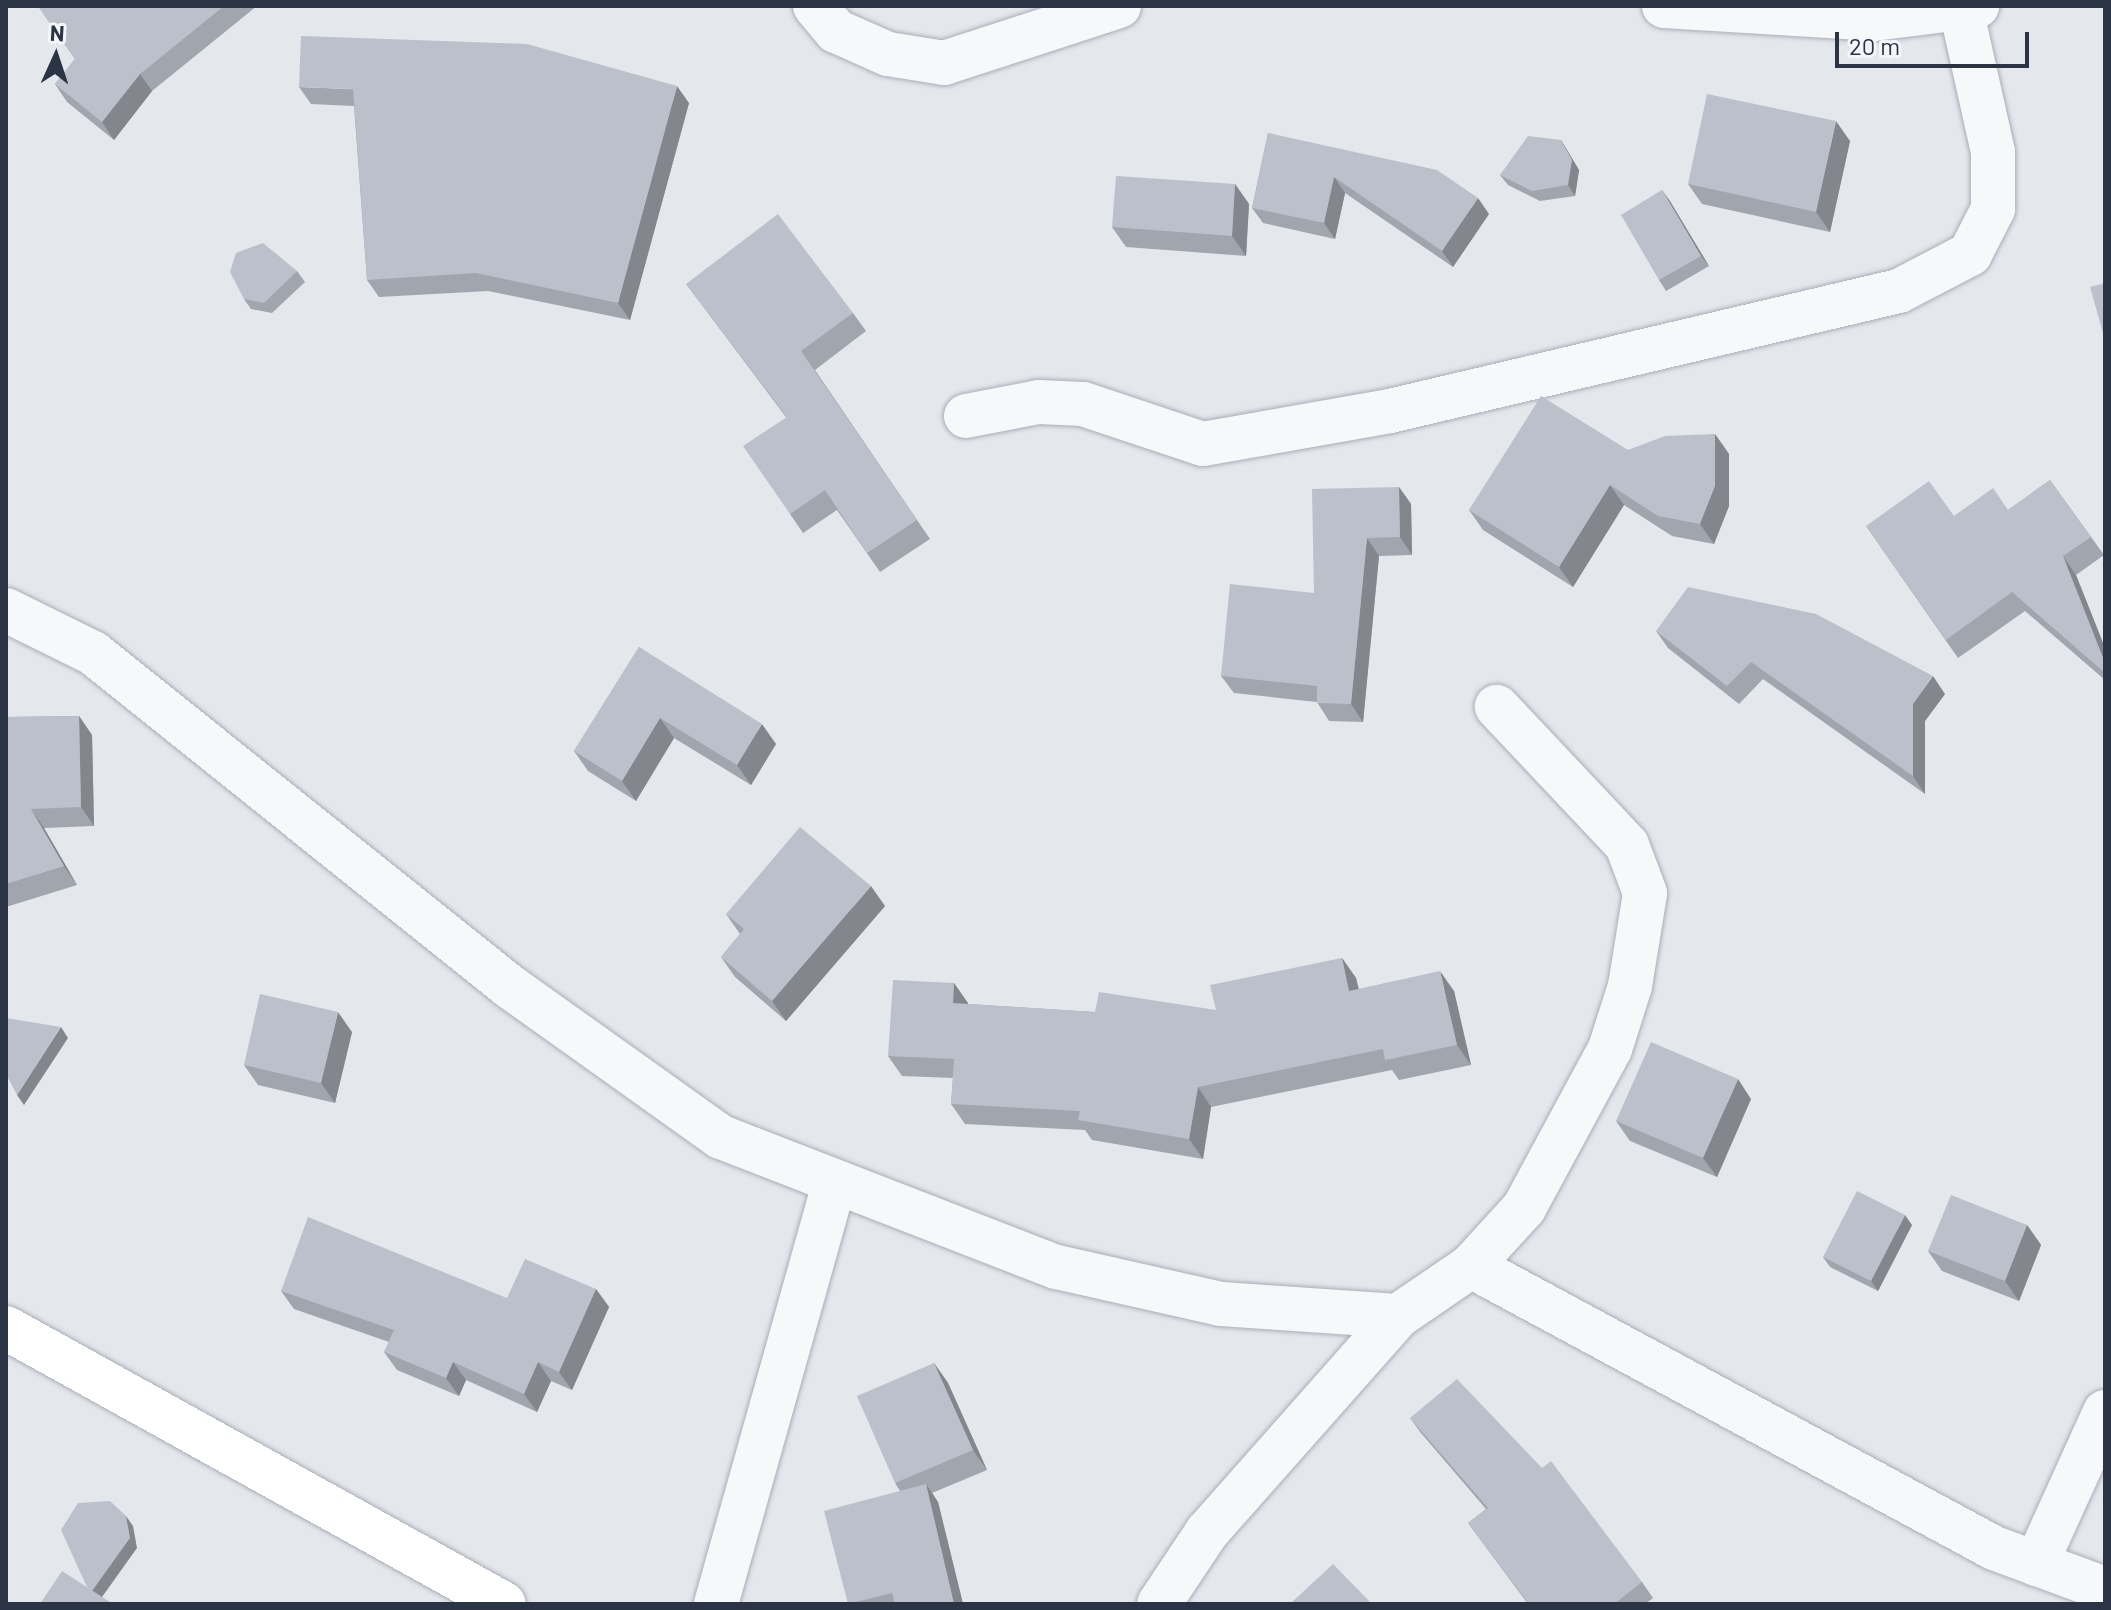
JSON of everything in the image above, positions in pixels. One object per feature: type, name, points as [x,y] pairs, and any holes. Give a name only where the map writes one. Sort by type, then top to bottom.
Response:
[{"type":"street","points":[[815,6],[836,31],[888,54],[944,63],[1119,6]]},
{"type":"street","points":[[966,416],[1039,402],[1083,404],[1203,444],[1390,411],[1899,291],[1970,254],[1993,209],[1993,152],[1970,10],[1874,19],[1664,6]]},
{"type":"street","points":[[6,610],[93,653],[509,986],[721,1137],[834,1184],[1057,1267],[1221,1304],[1398,1316]]},
{"type":"street","points":[[1159,1604],[1207,1532],[1398,1316],[1471,1266],[1524,1208],[1610,1049],[1630,986],[1645,893],[1627,845],[1497,707]]},
{"type":"street","points":[[716,1604],[834,1184]]},
{"type":"street","points":[[1471,1266],[1994,1548],[2105,1589]]},
{"type":"street","points":[[6,1328],[504,1604]]},
{"type":"street","points":[[2036,1564],[2105,1412]]},
{"type":"building","points":[[38,6],[224,6],[140,74],[102,122],[55,84],[75,59]]},
{"type":"building","points":[[301,36],[527,44],[677,86],[618,303],[476,273],[367,280],[353,89],[299,87]]},
{"type":"building","points":[[1707,94],[1836,121],[1816,212],[1688,184]]},
{"type":"building","points":[[1268,133],[1437,170],[1478,198],[1442,251],[1334,177],[1324,223],[1252,208]]},
{"type":"building","points":[[1528,136],[1561,140],[1572,160],[1568,185],[1532,191],[1500,175]]},
{"type":"building","points":[[1116,176],[1235,184],[1232,236],[1112,227]]},
{"type":"building","points":[[1662,190],[1701,256],[1659,280],[1621,215]]},
{"type":"building","points":[[778,214],[853,313],[801,351],[917,520],[867,553],[825,490],[790,514],[743,446],[787,417],[686,284]]},
{"type":"building","points":[[263,243],[297,271],[264,303],[244,299],[230,272],[236,253]]},
{"type":"building","points":[[2105,283],[2105,340],[2090,287]]},
{"type":"building","points":[[1541,396],[1628,450],[1665,436],[1715,434],[1715,486],[1700,524],[1658,516],[1610,485],[1559,567],[1469,510]]},
{"type":"building","points":[[2050,480],[2091,537],[2063,556],[2105,663],[2105,673],[2012,592],[1946,640],[1866,526],[1929,481],[1954,516],[1993,488],[2008,510]]},
{"type":"building","points":[[1399,487],[1400,537],[1367,538],[1351,704],[1317,703],[1317,686],[1221,676],[1230,584],[1314,593],[1312,489]]},
{"type":"building","points":[[1688,587],[1816,614],[1933,676],[1913,704],[1913,776],[1751,662],[1727,686],[1656,631]]},
{"type":"building","points":[[639,647],[762,724],[737,765],[660,718],[622,781],[574,751]]},
{"type":"building","points":[[79,716],[81,807],[31,809],[64,866],[6,884],[6,717]]},
{"type":"building","points":[[800,827],[871,886],[772,1001],[721,957],[744,929],[726,914]]},
{"type":"building","points":[[1342,958],[1349,991],[1440,971],[1457,1045],[1385,1060],[1383,1049],[1198,1087],[1189,1139],[1078,1120],[1080,1111],[951,1104],[954,1059],[888,1056],[893,980],[954,983],[953,1003],[1095,1012],[1099,992],[1216,1010],[1210,985]]},
{"type":"building","points":[[260,994],[338,1012],[321,1083],[244,1065]]},
{"type":"building","points":[[6,1018],[61,1027],[17,1095],[6,1074]]},
{"type":"building","points":[[1651,1042],[1738,1079],[1703,1158],[1616,1121]]},
{"type":"building","points":[[1857,1191],[1905,1215],[1871,1281],[1823,1257]]},
{"type":"building","points":[[1951,1195],[2027,1225],[2005,1281],[1928,1251]]},
{"type":"building","points":[[308,1217],[507,1298],[525,1259],[596,1289],[559,1372],[538,1362],[524,1394],[453,1362],[446,1378],[384,1352],[394,1330],[281,1291]]},
{"type":"building","points":[[934,1363],[973,1450],[895,1483],[857,1396]]},
{"type":"building","points":[[1457,1379],[1542,1468],[1551,1461],[1642,1582],[1614,1604],[1529,1604],[1468,1523],[1488,1508],[1410,1418]]},
{"type":"building","points":[[926,1484],[954,1604],[895,1604],[892,1593],[848,1604],[824,1511]]},
{"type":"building","points":[[110,1501],[126,1516],[130,1538],[92,1591],[87,1587],[61,1530],[78,1503]]},
{"type":"building","points":[[1333,1564],[1372,1604],[1290,1604]]},
{"type":"building","points":[[62,1571],[113,1604],[40,1604]]}]
